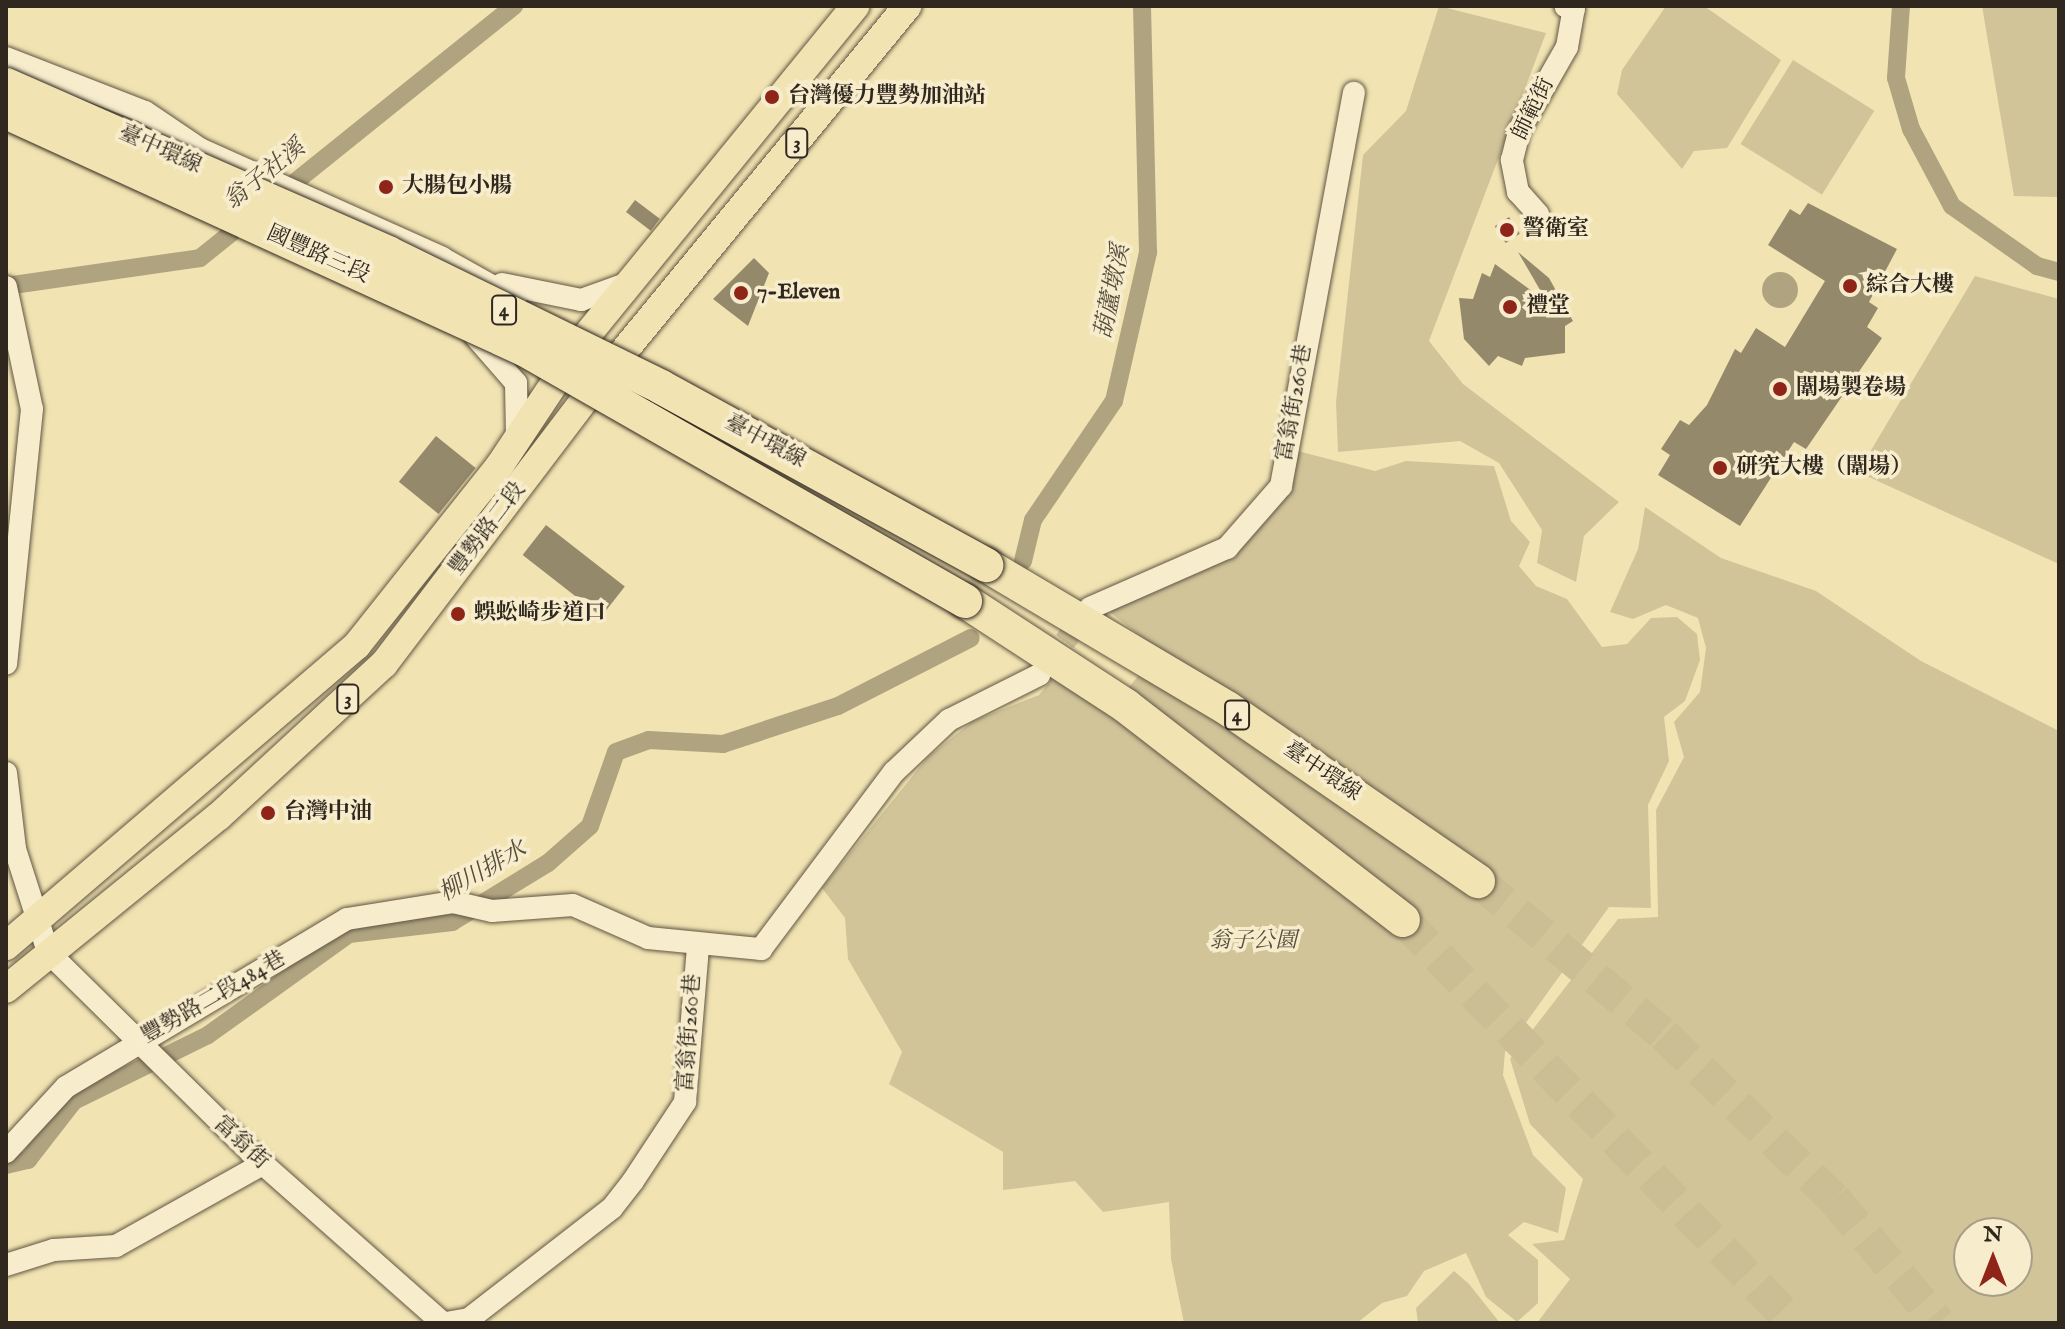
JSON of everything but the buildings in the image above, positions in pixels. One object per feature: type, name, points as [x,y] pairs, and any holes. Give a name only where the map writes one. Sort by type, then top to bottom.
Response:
[{"type":"highway","name":"臺中環線","points":[[6,83],[388,253],[661,387],[986,565],[1227,708],[1478,881]]},
{"type":"highway","name":"臺中環線","points":[[6,115],[524,349],[965,601],[1126,706],[1403,920]]},
{"type":"main road","name":"豐勢路二段","points":[[6,946],[357,645],[515,442],[583,340],[855,6]]},
{"type":"main road","name":"豐勢路二段","points":[[6,989],[219,816],[384,664],[592,390],[907,6]]},
{"type":"street","name":"師範街","points":[[1538,214],[1518,192],[1512,160],[1519,131],[1567,47],[1574,9],[1565,6]]},
{"type":"street","points":[[6,58],[145,112],[200,149],[483,280],[583,340],[622,356]]},
{"type":"street","points":[[6,83],[144,141],[200,149]]},
{"type":"street","name":"富翁街260巷","points":[[1090,608],[1227,548],[1281,486],[1354,93]]},
{"type":"street","name":"國豐路三段","points":[[6,115],[454,317],[592,390]]},
{"type":"street","points":[[483,280],[581,300],[612,293],[639,273]]},
{"type":"street","points":[[6,664],[32,409],[7,291]]},
{"type":"street","name":"國豐路三段","points":[[454,317],[513,377],[521,412],[515,442]]},
{"type":"street","name":"富翁街260巷","points":[[444,1323],[469,1319],[584,1230],[638,1174],[685,1102],[698,947],[761,949],[894,772],[949,720],[1039,675]]},
{"type":"street","points":[[6,773],[15,849],[48,952]]},
{"type":"street","name":"豐勢路二段484巷","points":[[6,1152],[66,1087],[142,1050],[322,930],[454,903],[492,911],[573,905],[648,938],[698,947]]},
{"type":"street","name":"富翁街","points":[[48,952],[142,1050],[263,1164],[444,1323]]},
{"type":"street","points":[[6,1265],[54,1250],[116,1246],[263,1164]]},
{"type":"green space","points":[[1439,6],[1546,33],[1429,341],[1463,384],[1619,502],[1584,536],[1576,582],[1537,563],[1542,530],[1499,463],[1460,441],[1338,452],[1336,402],[1363,155],[1406,111]]},
{"type":"green space","points":[[1666,6],[1704,6],[1781,60],[1727,148],[1694,151],[1682,169],[1617,94],[1622,70]]},
{"type":"green space","points":[[1982,6],[2059,6],[2059,197],[2014,196]]},
{"type":"green space","points":[[1793,60],[1874,111],[1822,195],[1741,144]]},
{"type":"green space","points":[[1975,276],[2059,299],[2059,564],[1858,472]]},
{"type":"green space","name":"翁子公園","points":[[1290,449],[1375,471],[1406,461],[1494,466],[1511,521],[1530,542],[1519,566],[1536,586],[1567,599],[1602,647],[1627,644],[1651,618],[1677,617],[1697,634],[1700,660],[1685,701],[1664,717],[1669,761],[1648,805],[1651,908],[1609,907],[1505,1052],[1503,1075],[1533,1155],[1566,1188],[1558,1233],[1524,1222],[1508,1235],[1538,1260],[1538,1303],[1517,1322],[1486,1297],[1466,1253],[1424,1271],[1407,1296],[1382,1303],[1357,1323],[1184,1323],[1171,1259],[1169,1202],[1103,1212],[1075,1181],[1003,1190],[1003,1152],[889,1084],[902,1052],[848,959],[845,918],[822,888],[928,757],[973,721],[1039,695],[1059,671],[1110,710],[1159,651],[1101,605],[1154,592],[1223,559]]},
{"type":"green space","points":[[1645,507],[1721,558],[1816,591],[1921,661],[2059,731],[2059,1323],[1537,1323],[1570,1279],[1532,1244],[1564,1240],[1583,1179],[1530,1124],[1510,1059],[1618,919],[1658,917],[1656,810],[1684,757],[1674,722],[1700,692],[1706,648],[1698,618],[1666,605],[1633,619],[1610,612],[1638,549]]},
{"type":"green space","points":[[1454,1271],[1469,1284],[1500,1323],[1418,1323],[1416,1308]]},
{"type":"shaded area","points":[[1780,272],[1793,277],[1798,290],[1793,303],[1780,308],[1767,303],[1762,290],[1767,277]]},
{"type":"waterway","name":"翁子社溪","points":[[279,195],[514,6]]},
{"type":"waterway","name":"葫蘆墩溪","points":[[1023,561],[1033,520],[1114,401],[1148,252],[1142,6]]},
{"type":"waterway","name":"翁子社溪","points":[[1901,6],[1896,78],[1911,129],[1952,206],[2037,266],[2059,272]]},
{"type":"waterway","name":"翁子社溪","points":[[6,286],[200,258],[250,218]]},
{"type":"waterway","name":"柳川排水","points":[[6,1165],[28,1160],[74,1101],[208,1035],[349,934],[452,922],[548,863],[590,826],[616,752],[649,740],[723,744],[838,706],[971,638]]},
{"type":"tunnel","points":[[1045,668],[1087,612]]},
{"type":"tunnel","points":[[1478,881],[1664,1035],[1834,1199],[1939,1323]]},
{"type":"tunnel","points":[[1403,920],[1793,1323]]},
{"type":"place","name":"台灣優力豐勢加油站","points":[[772,97]]},
{"type":"place","name":"大腸包小腸","points":[[386,187]]},
{"type":"place","name":"警衛室","points":[[1507,230]]},
{"type":"place","name":"綜合大樓","points":[[1850,286]]},
{"type":"place","name":"7-Eleven","points":[[741,293]]},
{"type":"place","name":"禮堂","points":[[1510,307]]},
{"type":"place","name":"闈場製卷場","points":[[1780,389]]},
{"type":"place","name":"研究大樓（闈場）","points":[[1720,468]]},
{"type":"place","name":"蜈蚣崎步道口","points":[[458,614]]},
{"type":"place","name":"台灣中油","points":[[268,813]]}]
